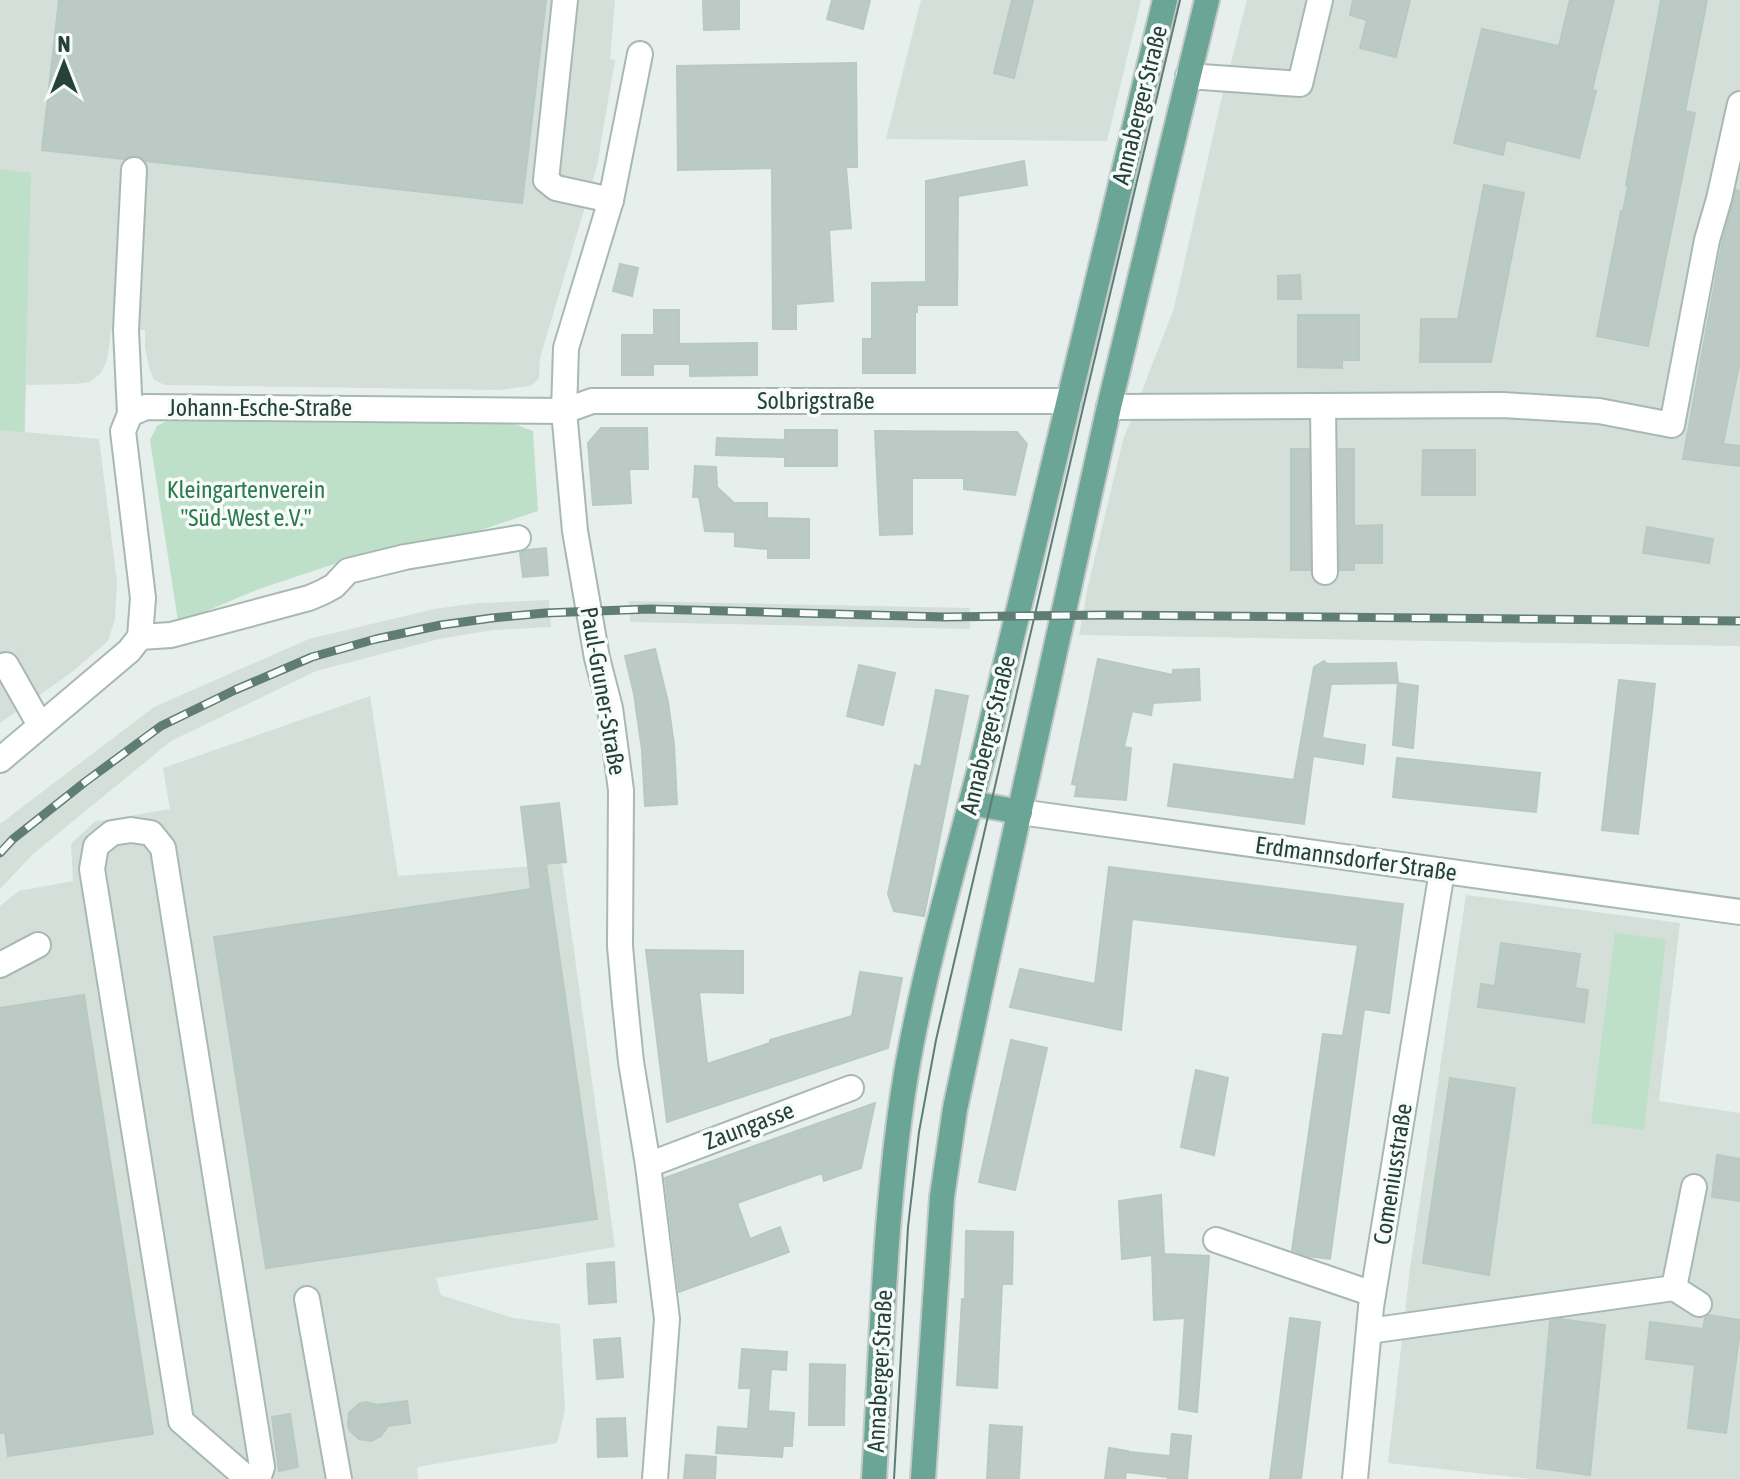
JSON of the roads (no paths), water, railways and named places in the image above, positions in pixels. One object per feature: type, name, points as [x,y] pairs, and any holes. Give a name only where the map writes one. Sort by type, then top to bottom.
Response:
[{"type":"main road","name":"Annaberger Straße","points":[[874,1479],[891,1190],[906,1074],[923,987],[971,803],[1165,0]]},
{"type":"main road","name":"Annaberger Straße","points":[[923,1479],[942,1197],[955,1109],[1109,407],[1207,0]]},
{"type":"main road","name":"Erdmannsdorfer Straße","points":[[971,803],[1020,812]]},
{"type":"street","points":[[565,0],[546,180],[556,188],[611,200]]},
{"type":"street","points":[[1188,76],[1300,84],[1320,0]]},
{"type":"street","name":"Paul-Gruner-Straße","points":[[640,54],[611,200],[566,348],[564,411],[575,531],[597,658],[610,708],[621,790],[621,960],[631,1062],[648,1165],[667,1319],[655,1479]]},
{"type":"street","points":[[1109,407],[1503,405],[1599,411],[1672,425],[1707,240],[1740,104]]},
{"type":"street","points":[[0,760],[129,651],[140,637],[143,598],[123,431],[130,414],[126,330],[134,170]]},
{"type":"street","name":"Solbrigstraße","points":[[564,411],[592,401],[1069,401]]},
{"type":"street","points":[[1323,406],[1325,572]]},
{"type":"street","name":"Johann-Esche-Straße","points":[[130,414],[146,407],[564,411]]},
{"type":"street","points":[[140,637],[171,635],[309,598],[334,586],[348,571],[405,557],[518,538]]},
{"type":"street","points":[[6,665],[40,725]]},
{"type":"street","name":"Erdmannsdorfer Straße","points":[[1020,812],[1740,912]]},
{"type":"street","points":[[248,1479],[181,1421],[92,869],[96,846],[112,833],[131,830],[151,833],[163,848],[262,1467],[258,1479]]},
{"type":"street","name":"Comeniusstraße","points":[[1355,1479],[1373,1294],[1442,871]]},
{"type":"street","points":[[0,965],[38,945]]},
{"type":"street","name":"Zaungasse","points":[[648,1165],[851,1088]]},
{"type":"street","points":[[1674,1288],[1694,1187]]},
{"type":"street","points":[[1216,1240],[1373,1294]]},
{"type":"street","points":[[1369,1331],[1674,1288],[1699,1304]]},
{"type":"street","points":[[307,1299],[339,1479]]},
{"type":"tram line","points":[[894,1479],[908,1227],[919,1132],[936,1040],[1180,0]]},
{"type":"railway","points":[[0,853],[13,839],[85,782],[161,726],[235,690],[312,657],[376,639],[492,618],[650,609],[944,617],[1107,615],[1740,621]]},
{"type":"park label","name":"Kleingartenverein \"Süd-West e.V.\"","points":[[246,504]]}]
